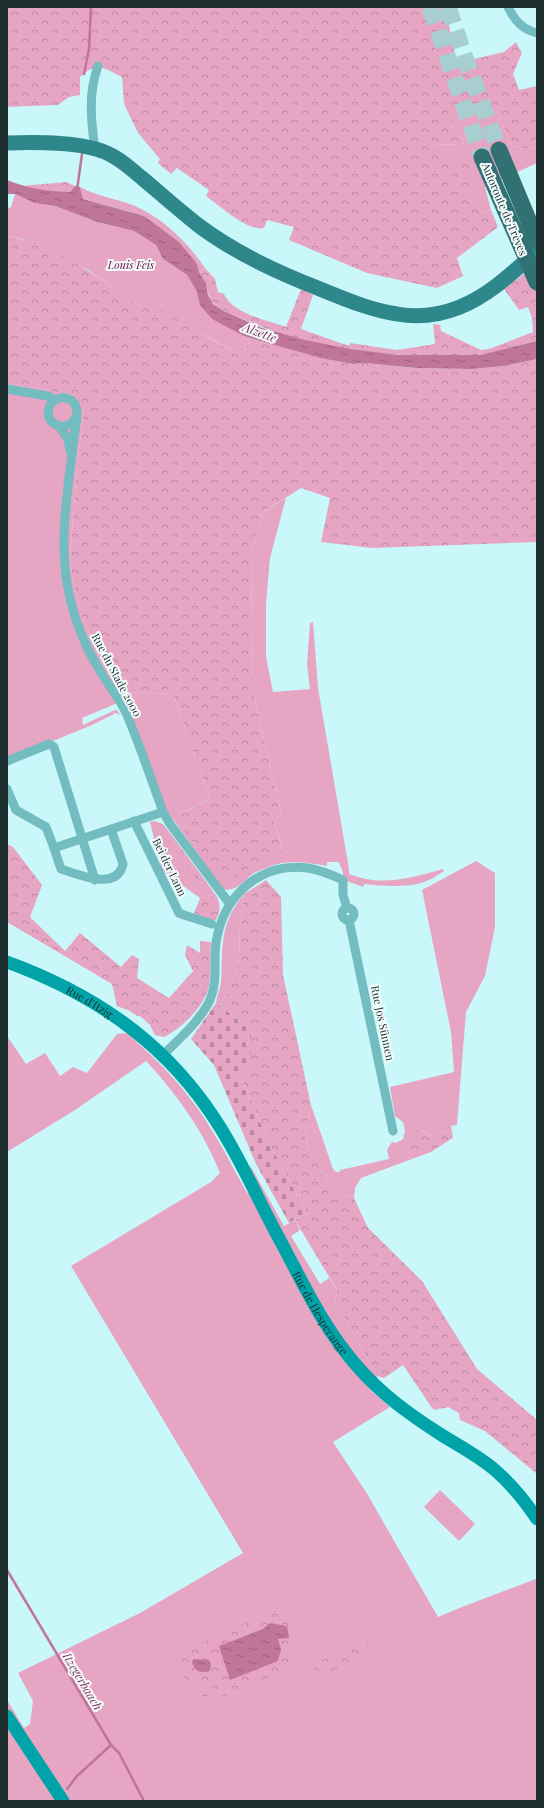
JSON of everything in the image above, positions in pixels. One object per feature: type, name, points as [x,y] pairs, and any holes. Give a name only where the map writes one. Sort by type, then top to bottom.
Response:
[{"type":"highway","name":"Autoroute de Trèves","points":[[499,150],[536,253]]},
{"type":"highway","name":"Autoroute de Trèves","points":[[482,157],[537,282]]},
{"type":"main road","points":[[7,143],[75,145],[110,154],[126,164],[196,224],[220,241],[272,270],[372,309],[398,314],[421,315],[437,314],[459,308],[494,288],[536,253]]},
{"type":"main road","name":"Rue d'Itzig","points":[[7,962],[54,981],[104,1008],[127,1024],[163,1055]]},
{"type":"main road","name":"Rue de Hesperange","points":[[163,1055],[196,1092],[209,1110],[229,1144],[320,1318],[340,1345],[375,1385],[405,1411],[479,1457],[496,1470],[515,1490],[537,1519]]},
{"type":"main road","points":[[7,1716],[63,1801]]},
{"type":"street","points":[[508,7],[514,20],[526,30],[537,33]]},
{"type":"street","points":[[95,149],[91,113],[91,92],[98,66]]},
{"type":"street","points":[[7,389],[48,396],[54,400],[63,397],[72,400],[75,404],[77,414],[73,422],[64,427],[59,426]]},
{"type":"street","name":"Rue du Stade 2000","points":[[54,400],[49,408],[49,417],[51,421],[59,426],[68,439],[71,456]]},
{"type":"street","name":"Rue du Stade 2000","points":[[77,414],[71,456],[64,557],[70,597],[85,643],[98,668],[126,712],[163,812],[170,824],[229,903]]},
{"type":"street","points":[[7,761],[49,744],[54,747],[95,880]]},
{"type":"street","points":[[7,789],[16,810],[46,827],[61,869],[95,880],[110,878],[117,874],[122,868],[123,864],[111,829]]},
{"type":"street","points":[[54,848],[163,812]]},
{"type":"street","name":"Bei der Lann","points":[[134,821],[179,913],[212,924]]},
{"type":"street","name":"Rue Jos Sünnen","points":[[229,903],[241,889],[256,878],[273,871],[291,867],[309,868],[343,880],[343,895],[347,908],[343,911],[342,915],[344,918],[349,920],[393,1131]]},
{"type":"street","points":[[163,1055],[192,1025],[210,1001],[215,987],[216,939],[221,919],[229,903]]},
{"type":"green space","points":[[7,7],[445,7],[457,63],[504,52],[516,42],[522,53],[513,74],[519,90],[537,86],[537,147],[525,149],[512,146],[495,108],[488,109],[482,103],[460,112],[451,124],[464,141],[462,145],[435,144],[454,160],[471,160],[472,166],[464,172],[471,185],[466,195],[481,212],[491,210],[498,227],[457,258],[463,276],[437,288],[367,273],[289,240],[294,227],[267,220],[264,228],[257,228],[242,222],[206,196],[209,190],[177,168],[171,174],[158,163],[160,159],[138,133],[124,104],[122,77],[110,71],[96,68],[86,72],[80,77],[80,95],[69,97],[58,105],[7,107]]},
{"type":"green space","points":[[483,103],[495,108],[512,146],[525,149],[537,147],[537,163],[485,187],[491,210],[481,212],[466,195],[454,160],[435,144],[462,145],[464,141],[451,124],[460,112]]},
{"type":"green space","points":[[66,182],[75,186],[70,192],[44,191],[21,186]]},
{"type":"green space","points":[[80,187],[93,193],[135,206],[155,217],[174,232],[191,249],[205,268],[199,272],[197,264],[144,216],[83,199]]},
{"type":"green space","name":"Louis Feis","points":[[15,194],[34,203],[55,206],[97,222],[134,231],[156,245],[163,259],[187,275],[196,290],[200,305],[244,336],[251,338],[242,357],[207,336],[144,309],[87,269],[22,239],[7,236],[7,209],[11,207]]},
{"type":"green space","points":[[7,236],[44,247],[62,256],[95,275],[144,309],[150,303],[242,357],[251,338],[320,358],[353,364],[365,363],[416,368],[471,369],[504,366],[537,359],[537,542],[372,548],[321,542],[330,498],[301,488],[263,512],[251,556],[253,693],[281,812],[274,823],[284,853],[248,869],[239,878],[211,867],[175,817],[210,799],[173,694],[125,692],[101,661],[83,619],[72,576],[70,556],[78,457],[84,409],[74,395],[7,384]]},
{"type":"green space","points":[[205,268],[215,279],[218,292],[224,294],[228,301],[235,307],[260,319],[286,327],[301,289],[313,295],[301,329],[349,346],[350,343],[397,350],[435,344],[433,324],[440,325],[441,331],[481,350],[489,349],[533,332],[532,318],[528,307],[519,310],[504,289],[532,268],[537,273],[537,341],[485,354],[449,356],[389,354],[329,346],[271,330],[221,309],[210,299],[205,281],[199,272]]},
{"type":"green space","points":[[7,384],[74,395],[84,408],[78,457],[70,556],[72,576],[83,619],[101,661],[125,692],[173,694],[210,799],[180,814],[239,877],[248,869],[284,852],[274,823],[281,812],[253,693],[251,556],[263,512],[286,498],[270,558],[266,604],[266,657],[273,692],[310,689],[307,664],[310,623],[313,622],[318,688],[349,874],[361,878],[385,881],[407,878],[443,869],[444,871],[429,880],[417,884],[394,886],[364,884],[364,887],[343,880],[343,873],[339,862],[327,862],[327,866],[294,862],[280,863],[254,873],[236,888],[228,890],[223,889],[167,811],[120,702],[82,718],[83,725],[115,710],[118,711],[120,715],[116,713],[92,725],[7,760]]},
{"type":"green space","points":[[154,821],[163,824],[176,841],[173,844],[201,883],[205,880],[217,897],[208,895],[200,898],[160,869],[161,859],[158,855],[150,822]]},
{"type":"green space","points":[[176,841],[205,880],[201,883],[173,853],[173,844]]},
{"type":"green space","points":[[7,844],[13,847],[42,885],[30,917],[65,951],[80,933],[121,967],[132,955],[139,959],[137,978],[169,998],[193,971],[185,955],[187,945],[200,953],[200,941],[211,942],[210,975],[207,994],[192,1016],[164,1037],[155,1035],[150,1025],[140,1016],[117,1006],[112,984],[7,922]]},
{"type":"green space","points":[[476,861],[495,873],[495,927],[485,976],[466,1012],[457,1125],[451,1126],[453,1138],[451,1139],[451,1134],[448,1131],[429,1135],[421,1130],[410,1142],[405,1155],[412,1159],[361,1178],[355,1188],[354,1198],[339,1194],[315,1164],[309,1151],[305,1135],[311,1105],[333,1169],[336,1172],[340,1172],[340,1170],[389,1159],[387,1150],[392,1142],[396,1143],[403,1139],[405,1131],[403,1122],[395,1116],[390,1087],[454,1072],[451,1032],[422,890]]},
{"type":"green space","points":[[266,880],[281,897],[283,975],[311,1105],[305,1135],[309,1151],[322,1173],[339,1194],[354,1198],[368,1228],[422,1281],[477,1369],[537,1420],[537,1474],[485,1431],[460,1420],[459,1413],[448,1407],[435,1410],[432,1408],[403,1365],[384,1378],[377,1376],[335,1300],[337,1290],[295,1220],[307,1213],[271,1147],[239,1074],[245,1046],[251,1038],[252,1030],[220,1006],[233,981],[239,959],[240,925],[244,894]]},
{"type":"green space","points":[[244,894],[240,925],[239,959],[233,981],[220,1006],[216,1003],[221,982],[223,946],[226,926],[230,915]]},
{"type":"green space","points":[[208,895],[217,897],[219,903],[220,908],[216,920],[210,921],[194,913],[200,898]]},
{"type":"green space","points":[[216,1003],[252,1030],[251,1038],[245,1046],[251,1051],[248,1070],[239,1074],[271,1147],[307,1213],[289,1223],[256,1164],[214,1065],[191,1039]]},
{"type":"green space","points":[[127,1033],[167,1071],[197,1108],[220,1144],[247,1193],[253,1190],[247,1169],[251,1167],[284,1226],[295,1220],[300,1230],[291,1236],[320,1284],[329,1278],[337,1290],[335,1300],[377,1376],[375,1385],[369,1389],[390,1407],[333,1442],[366,1492],[438,1617],[536,1579],[537,1801],[7,1801],[7,1700],[24,1728],[30,1724],[33,1701],[18,1673],[140,1613],[243,1553],[71,1266],[211,1182],[220,1173],[206,1143],[168,1086],[146,1061],[75,1110],[7,1152],[7,1036],[26,1064],[45,1053],[60,1076],[73,1067],[87,1073],[117,1034]]},
{"type":"green space","points":[[420,1130],[429,1135],[448,1131],[451,1134],[451,1139],[431,1152],[412,1159],[405,1155],[404,1148],[410,1142],[413,1131]]},
{"type":"green space","points":[[440,1490],[475,1524],[459,1541],[424,1507]]},
{"type":"green space","points":[[273,1611],[290,1624],[293,1667],[220,1698],[203,1696],[193,1680],[185,1682],[181,1660],[202,1643]],"holes":[[[263,1629],[230,1680],[219,1646]]]},
{"type":"green space","points":[[376,1639],[378,1646],[364,1652],[362,1658],[320,1677],[314,1673],[315,1663],[353,1648],[366,1648],[368,1640]]},
{"type":"water","name":"Alzette","points":[[7,180],[38,189],[54,191],[70,192],[75,186],[80,187],[83,199],[144,216],[179,242],[197,264],[199,272],[206,283],[208,295],[213,304],[224,311],[262,328],[305,340],[350,349],[398,355],[480,355],[537,341],[537,359],[504,366],[471,369],[416,368],[365,363],[353,364],[320,358],[244,336],[212,319],[200,305],[196,290],[187,275],[163,259],[156,245],[134,231],[97,222],[55,206],[34,203],[15,194],[7,194]]},
{"type":"water","points":[[270,1623],[287,1626],[289,1638],[278,1639],[281,1649],[278,1661],[230,1680],[219,1646],[263,1629]]},
{"type":"water","points":[[193,1659],[209,1660],[211,1664],[210,1671],[199,1672],[195,1669],[192,1663]]},
{"type":"waterway","points":[[84,74],[89,49],[91,7]]},
{"type":"waterway","points":[[77,190],[82,154]]},
{"type":"waterway","name":"Itzegerbaach","points":[[7,1570],[111,1745],[119,1753],[144,1801]]},
{"type":"waterway","points":[[67,1789],[77,1776],[111,1745]]},
{"type":"tunnel","points":[[430,7],[482,157]]},
{"type":"tunnel","points":[[448,7],[499,150]]}]
